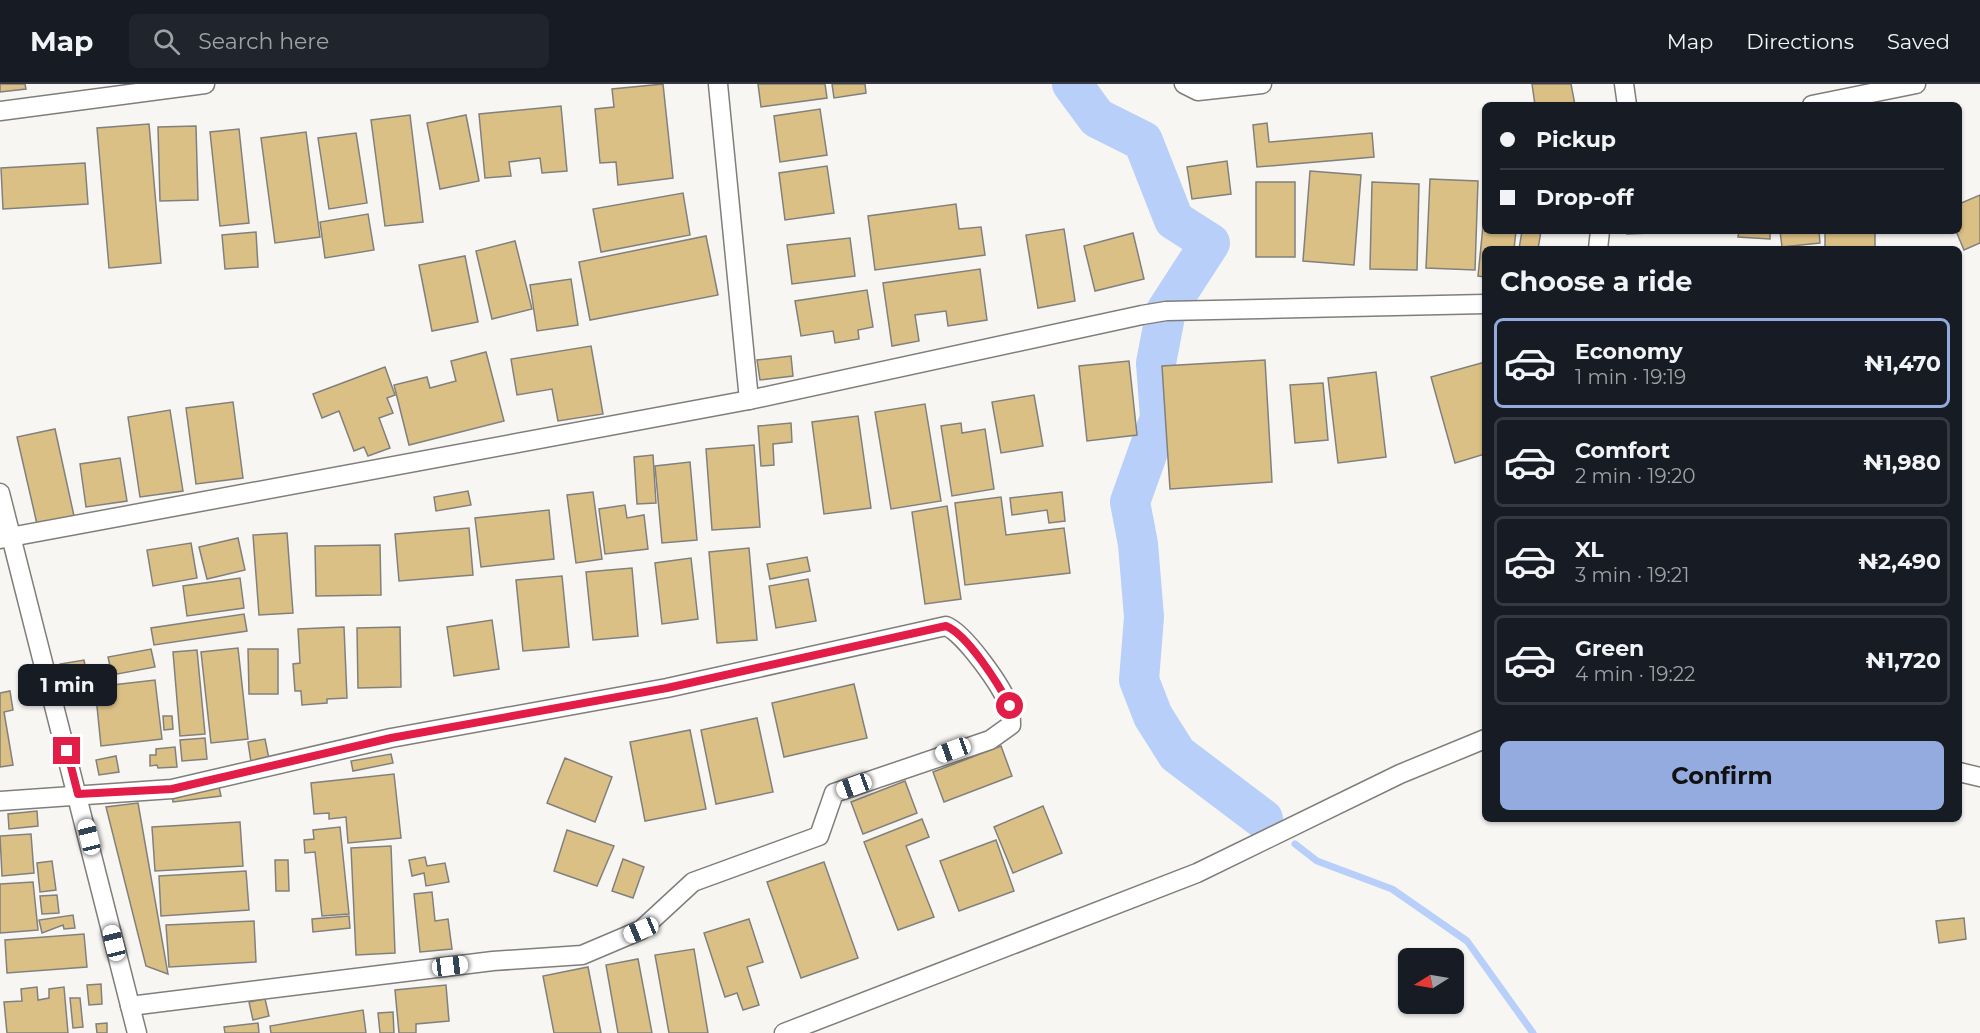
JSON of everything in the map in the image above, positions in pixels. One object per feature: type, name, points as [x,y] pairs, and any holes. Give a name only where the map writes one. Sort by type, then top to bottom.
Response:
[{"type":"street","points":[[0,111],[205,84]]},
{"type":"street","points":[[718,84],[749,400]]},
{"type":"street","points":[[1184,84],[1198,91],[1262,84]]},
{"type":"street","points":[[1624,84],[1627,102]]},
{"type":"street","points":[[1827,102],[1917,84]]},
{"type":"street","points":[[6,538],[749,400],[1166,311],[1482,304]]},
{"type":"street","points":[[0,493],[6,538],[78,794],[137,1033]]},
{"type":"street","points":[[0,801],[172,789],[391,738],[667,688],[946,626],[957,630],[988,671],[1010,706],[1011,725],[1005,732],[990,740],[953,750],[834,793],[819,836],[693,882],[641,930],[582,954],[493,961],[130,1006]]},
{"type":"street","points":[[784,1033],[1197,873],[1409,770],[1482,741]]},
{"type":"street","points":[[1962,773],[1980,777]]},
{"type":"building","points":[[0,84],[25,84],[26,89],[0,92]]},
{"type":"building","points":[[663,84],[673,178],[618,185],[616,162],[600,163],[595,109],[614,107],[612,89]]},
{"type":"building","points":[[758,84],[825,84],[827,98],[761,107]]},
{"type":"building","points":[[832,84],[865,84],[866,93],[834,98]]},
{"type":"building","points":[[1532,84],[1571,84],[1574,102],[1535,102]]},
{"type":"building","points":[[561,106],[567,171],[542,173],[540,158],[509,162],[511,176],[485,178],[479,114]]},
{"type":"building","points":[[820,109],[827,155],[780,162],[774,116]]},
{"type":"building","points":[[410,115],[423,222],[385,226],[371,120]]},
{"type":"building","points":[[466,115],[479,181],[440,189],[427,123]]},
{"type":"building","points":[[1267,123],[1269,142],[1372,133],[1374,157],[1257,167],[1253,125]]},
{"type":"building","points":[[149,124],[161,263],[109,268],[97,128]]},
{"type":"building","points":[[196,126],[198,200],[160,201],[158,127]]},
{"type":"building","points":[[239,129],[249,223],[220,226],[210,132]]},
{"type":"building","points":[[306,132],[320,237],[275,243],[261,138]]},
{"type":"building","points":[[356,133],[367,203],[329,209],[318,138]]},
{"type":"building","points":[[1227,161],[1231,194],[1192,199],[1187,167]]},
{"type":"building","points":[[85,163],[88,204],[3,209],[1,168]]},
{"type":"building","points":[[827,166],[834,213],[785,220],[779,173]]},
{"type":"building","points":[[1310,171],[1361,175],[1354,265],[1303,261]]},
{"type":"building","points":[[1430,179],[1478,181],[1475,270],[1426,268]]},
{"type":"building","points":[[1256,182],[1295,182],[1295,257],[1256,257]]},
{"type":"building","points":[[1372,182],[1419,184],[1417,270],[1370,269]]},
{"type":"building","points":[[683,193],[690,235],[601,252],[593,209]]},
{"type":"building","points":[[1980,195],[1980,243],[1964,250],[1957,234],[1962,234],[1962,203]]},
{"type":"building","points":[[956,204],[959,229],[981,227],[985,255],[875,270],[868,216]]},
{"type":"building","points":[[368,214],[374,250],[325,258],[320,222]]},
{"type":"building","points":[[1064,229],[1075,301],[1038,308],[1026,235]]},
{"type":"building","points":[[256,232],[258,267],[225,269],[222,235]]},
{"type":"building","points":[[1133,233],[1144,279],[1095,291],[1084,246]]},
{"type":"building","points":[[1482,234],[1516,234],[1514,246],[1482,246],[1482,277],[1478,276]]},
{"type":"building","points":[[1522,234],[1540,234],[1538,246],[1520,246]]},
{"type":"building","points":[[1738,234],[1770,234],[1770,239],[1738,237]]},
{"type":"building","points":[[1780,234],[1819,234],[1820,243],[1782,246]]},
{"type":"building","points":[[1825,234],[1875,234],[1875,246],[1825,246]]},
{"type":"building","points":[[706,236],[718,295],[590,320],[579,262]]},
{"type":"building","points":[[850,238],[855,276],[792,284],[787,245]]},
{"type":"building","points":[[515,241],[532,309],[492,319],[476,251]]},
{"type":"building","points":[[465,256],[478,322],[432,331],[419,265]]},
{"type":"building","points":[[980,269],[987,320],[948,326],[946,311],[915,315],[919,341],[892,346],[883,283]]},
{"type":"building","points":[[571,279],[578,325],[537,331],[530,285]]},
{"type":"building","points":[[867,290],[873,327],[858,330],[859,339],[835,343],[833,331],[801,336],[795,301]]},
{"type":"building","points":[[591,346],[603,414],[558,421],[552,389],[517,395],[511,359]]},
{"type":"building","points":[[486,352],[504,421],[409,445],[394,385],[427,377],[430,388],[456,381],[451,361]]},
{"type":"building","points":[[791,356],[793,376],[760,380],[757,360]]},
{"type":"building","points":[[1265,360],[1272,482],[1170,489],[1162,366]]},
{"type":"building","points":[[1129,361],[1137,435],[1087,441],[1079,366]]},
{"type":"building","points":[[1482,363],[1482,455],[1455,463],[1431,377]]},
{"type":"building","points":[[385,367],[395,395],[387,398],[393,413],[379,418],[390,448],[368,456],[364,447],[354,451],[339,411],[322,418],[313,394]]},
{"type":"building","points":[[1376,372],[1386,457],[1338,463],[1328,378]]},
{"type":"building","points":[[1323,383],[1328,440],[1295,443],[1290,385]]},
{"type":"building","points":[[1034,395],[1043,446],[1001,453],[992,402]]},
{"type":"building","points":[[233,402],[243,478],[196,484],[186,408]]},
{"type":"building","points":[[925,404],[941,501],[891,509],[875,412]]},
{"type":"building","points":[[170,410],[183,491],[140,497],[128,417]]},
{"type":"building","points":[[858,416],[871,508],[824,514],[812,422]]},
{"type":"building","points":[[791,423],[792,442],[773,444],[774,465],[761,466],[758,426]]},
{"type":"building","points":[[961,423],[962,433],[985,429],[994,489],[952,496],[941,426]]},
{"type":"building","points":[[55,429],[74,516],[37,524],[17,437]]},
{"type":"building","points":[[754,445],[760,527],[712,530],[706,449]]},
{"type":"building","points":[[653,455],[656,503],[637,504],[634,457]]},
{"type":"building","points":[[120,458],[127,501],[86,507],[80,464]]},
{"type":"building","points":[[690,462],[697,540],[662,543],[655,466]]},
{"type":"building","points":[[468,491],[471,505],[436,511],[434,497]]},
{"type":"building","points":[[593,492],[602,559],[576,563],[567,495]]},
{"type":"building","points":[[1062,492],[1065,521],[1049,523],[1047,510],[1012,515],[1010,498]]},
{"type":"building","points":[[1001,497],[1006,535],[1064,528],[1070,573],[965,585],[955,503]]},
{"type":"building","points":[[625,505],[627,518],[644,515],[648,549],[605,554],[599,509]]},
{"type":"building","points":[[947,506],[961,599],[925,604],[912,512]]},
{"type":"building","points":[[549,510],[554,559],[481,567],[475,518]]},
{"type":"building","points":[[469,528],[473,575],[399,581],[395,534]]},
{"type":"building","points":[[287,533],[293,613],[259,615],[253,535]]},
{"type":"building","points":[[238,538],[245,570],[207,579],[199,547]]},
{"type":"building","points":[[191,543],[197,578],[153,586],[147,550]]},
{"type":"building","points":[[380,545],[381,595],[316,596],[315,546]]},
{"type":"building","points":[[749,548],[757,640],[717,643],[709,552]]},
{"type":"building","points":[[807,557],[810,571],[770,579],[767,564]]},
{"type":"building","points":[[691,558],[698,619],[662,624],[655,563]]},
{"type":"building","points":[[632,568],[638,636],[593,640],[586,572]]},
{"type":"building","points":[[562,576],[569,647],[523,651],[516,580]]},
{"type":"building","points":[[240,578],[244,608],[187,616],[183,586]]},
{"type":"building","points":[[808,579],[816,621],[776,628],[769,586]]},
{"type":"building","points":[[244,614],[247,631],[154,645],[151,628]]},
{"type":"building","points":[[492,620],[499,669],[454,676],[447,627]]},
{"type":"building","points":[[344,627],[347,698],[327,699],[327,703],[302,705],[301,691],[295,691],[293,664],[300,663],[298,629]]},
{"type":"building","points":[[400,627],[401,687],[358,688],[357,628]]},
{"type":"building","points":[[238,648],[248,739],[211,743],[201,652]]},
{"type":"building","points":[[151,649],[155,667],[112,675],[108,657]]},
{"type":"building","points":[[248,649],[278,649],[278,694],[249,694]]},
{"type":"building","points":[[197,650],[205,734],[180,736],[173,652]]},
{"type":"building","points":[[84,660],[91,698],[66,702],[60,664]]},
{"type":"building","points":[[155,680],[162,739],[101,746],[95,687]]},
{"type":"building","points":[[854,684],[867,738],[784,757],[772,703]]},
{"type":"building","points":[[10,691],[13,710],[4,712],[13,765],[0,767],[0,693]]},
{"type":"building","points":[[163,716],[172,716],[173,729],[164,730]]},
{"type":"building","points":[[757,718],[773,792],[716,804],[701,730]]},
{"type":"building","points":[[690,730],[706,809],[645,821],[630,742]]},
{"type":"building","points":[[205,738],[207,759],[182,761],[180,740]]},
{"type":"building","points":[[265,739],[269,759],[251,762],[248,742]]},
{"type":"building","points":[[1001,746],[1012,776],[944,802],[933,772]]},
{"type":"building","points":[[175,747],[177,767],[150,766],[150,755],[156,755],[156,749]]},
{"type":"building","points":[[391,754],[393,763],[353,771],[351,761]]},
{"type":"building","points":[[116,756],[119,772],[99,775],[96,760]]},
{"type":"building","points":[[565,758],[612,777],[595,822],[547,803]]},
{"type":"building","points":[[394,774],[401,838],[348,843],[346,817],[329,819],[329,813],[314,814],[311,783]]},
{"type":"building","points":[[905,781],[917,813],[863,834],[851,802]]},
{"type":"building","points":[[219,787],[221,796],[173,802],[172,793]]},
{"type":"building","points":[[138,803],[168,974],[146,966],[106,807]]},
{"type":"building","points":[[1043,806],[1062,853],[1013,873],[994,827]]},
{"type":"building","points":[[37,811],[38,826],[9,829],[8,814]]},
{"type":"building","points":[[922,819],[929,837],[906,846],[934,917],[898,930],[864,842]]},
{"type":"building","points":[[240,822],[243,866],[155,871],[152,827]]},
{"type":"building","points":[[340,827],[349,914],[322,916],[315,852],[305,853],[304,840],[314,839],[313,830]]},
{"type":"building","points":[[567,830],[614,846],[597,886],[554,871]]},
{"type":"building","points":[[31,834],[34,873],[2,876],[0,836]]},
{"type":"building","points":[[996,840],[1014,891],[959,911],[940,861]]},
{"type":"building","points":[[391,846],[395,953],[356,955],[351,848]]},
{"type":"building","points":[[425,857],[427,866],[445,863],[449,882],[426,886],[424,873],[412,876],[409,860]]},
{"type":"building","points":[[623,859],[644,867],[633,898],[612,891]]},
{"type":"building","points":[[275,860],[288,860],[289,891],[276,891]]},
{"type":"building","points":[[52,861],[56,890],[40,892],[37,863]]},
{"type":"building","points":[[824,862],[858,958],[801,978],[767,882]]},
{"type":"building","points":[[246,871],[249,910],[161,916],[159,876]]},
{"type":"building","points":[[33,882],[38,930],[0,933],[0,884]]},
{"type":"building","points":[[432,892],[435,921],[448,919],[452,949],[420,952],[414,894]]},
{"type":"building","points":[[57,895],[59,913],[42,914],[40,896]]},
{"type":"building","points":[[73,915],[75,928],[64,929],[63,925],[42,933],[39,920]]},
{"type":"building","points":[[349,916],[350,928],[313,932],[312,919]]},
{"type":"building","points":[[1964,918],[1966,939],[1939,943],[1936,921]]},
{"type":"building","points":[[749,919],[763,962],[747,967],[759,1005],[743,1010],[737,993],[725,997],[704,933]]},
{"type":"building","points":[[254,921],[256,962],[169,967],[166,925]]},
{"type":"building","points":[[84,934],[87,967],[7,973],[5,940]]},
{"type":"building","points":[[694,949],[708,1033],[669,1033],[655,955]]},
{"type":"building","points":[[638,959],[652,1033],[618,1033],[606,965]]},
{"type":"building","points":[[588,967],[601,1033],[554,1033],[543,976]]},
{"type":"building","points":[[101,984],[102,1004],[89,1005],[87,985]]},
{"type":"building","points":[[446,985],[449,1021],[416,1024],[416,1033],[399,1033],[395,990]]},
{"type":"building","points":[[37,987],[38,1000],[49,998],[49,989],[64,987],[68,1033],[7,1033],[4,1002],[22,1001],[21,989]]},
{"type":"building","points":[[70,998],[80,998],[83,1027],[73,1028]]},
{"type":"building","points":[[265,999],[269,1016],[253,1020],[249,1002]]},
{"type":"building","points":[[363,1010],[366,1033],[271,1033],[270,1026]]},
{"type":"building","points":[[393,1012],[394,1033],[380,1033],[378,1013]]},
{"type":"building","points":[[107,1023],[107,1033],[97,1033],[96,1024]]},
{"type":"building","points":[[258,1023],[259,1033],[225,1033],[224,1027]]},
{"type":"waterway","points":[[1072,84],[1097,118],[1143,141],[1174,220],[1210,243],[1166,311],[1156,363],[1160,418],[1130,502],[1138,544],[1144,617],[1139,680],[1153,716],[1177,754],[1263,819]]},
{"type":"waterway","points":[[1295,844],[1317,861],[1392,889],[1467,941],[1533,1033]]},
{"type":"route","points":[[67,751],[78,794],[172,789],[391,738],[667,688],[946,626],[957,630],[988,671],[1010,706]]}]
